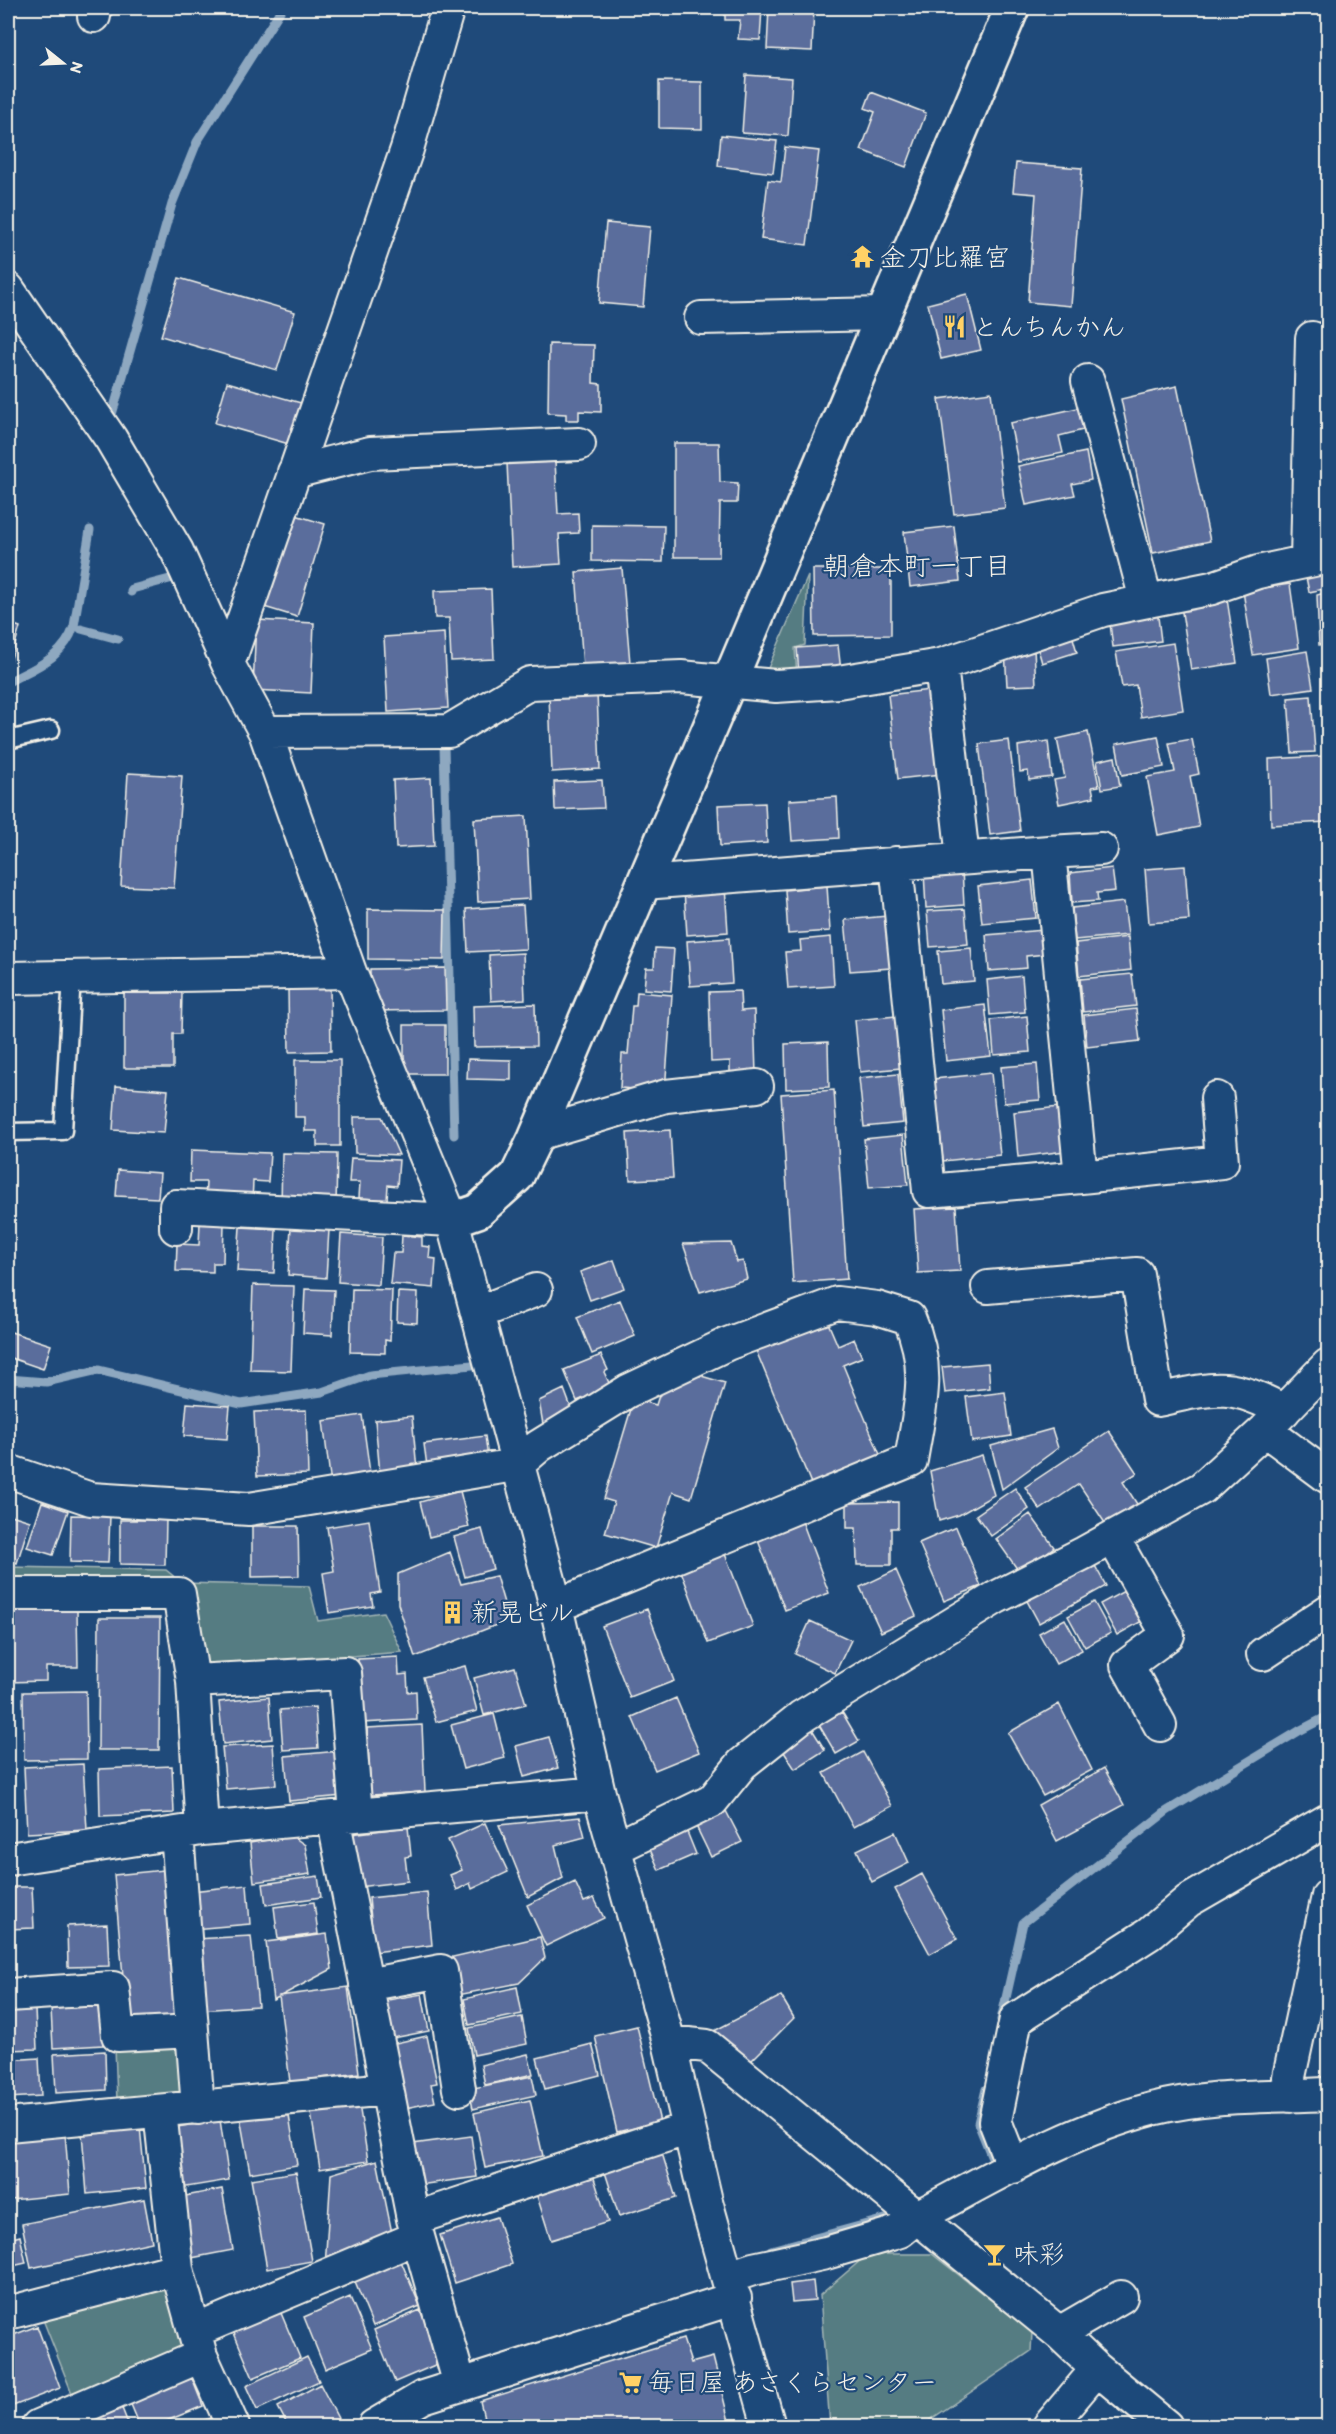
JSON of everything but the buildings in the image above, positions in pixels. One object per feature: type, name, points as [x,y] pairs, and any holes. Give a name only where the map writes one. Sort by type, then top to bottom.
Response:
[{"type":"street","points":[[228,664],[407,149],[448,8]]},
{"type":"street","points":[[176,1207],[452,1220],[478,1211],[517,1176],[644,883],[1012,8]]},
{"type":"street","points":[[8,289],[111,439],[177,551],[228,664],[265,732],[350,972],[452,1220],[556,1606],[599,1793],[669,2042],[706,2201],[769,2427]]},
{"type":"street","points":[[701,318],[884,314]]},
{"type":"street","points":[[265,732],[449,731],[530,683],[681,677],[776,686],[838,682],[942,665],[1103,609],[1212,588],[1258,572],[1318,559],[1312,338]]},
{"type":"street","points":[[1088,381],[1146,600]]},
{"type":"street","points":[[294,472],[370,453],[579,444]]},
{"type":"street","points":[[942,665],[963,858]]},
{"type":"street","points":[[644,883],[1101,849]]},
{"type":"street","points":[[1049,852],[1080,1177]]},
{"type":"street","points":[[896,863],[929,1191],[1222,1162],[1217,1098]]},
{"type":"street","points":[[8,978],[350,972]]},
{"type":"street","points":[[537,1134],[666,1096],[757,1086]]},
{"type":"street","points":[[988,1287],[1137,1274],[1158,1400],[1214,1389],[1242,1391],[1274,1420],[1329,1477]]},
{"type":"street","points":[[477,1313],[536,1290]]},
{"type":"street","points":[[8,1471],[91,1499],[249,1509],[519,1463],[539,1446],[628,1391],[727,1344],[837,1303],[877,1308],[909,1318],[920,1341],[924,1386],[911,1460],[556,1606]]},
{"type":"street","points":[[615,1848],[712,1801],[742,1764],[801,1717],[995,1598],[1113,1538],[1202,1488],[1329,1365]]},
{"type":"street","points":[[1113,1538],[1167,1635],[1128,1665],[1160,1725]]},
{"type":"street","points":[[8,1594],[179,1594],[193,1682],[190,1831],[192,2031],[198,2108]]},
{"type":"street","points":[[1263,1654],[1329,1611]]},
{"type":"street","points":[[193,1682],[345,1673],[344,1816],[366,1985],[416,2228],[460,2385]]},
{"type":"street","points":[[8,1859],[190,1831],[599,1793]]},
{"type":"street","points":[[1013,2167],[995,2121],[1016,2019],[1149,1934],[1188,1901],[1329,1820]]},
{"type":"street","points":[[1290,2096],[1289,2078],[1329,1896]]},
{"type":"street","points":[[366,1985],[441,1971],[459,2089]]},
{"type":"street","points":[[8,1995],[113,1988],[118,2035],[192,2031]]},
{"type":"street","points":[[669,2042],[707,2046],[1059,2333],[1097,2369],[1166,2427]]},
{"type":"street","points":[[8,2126],[387,2089]]},
{"type":"street","points":[[374,2427],[423,2397],[732,2288],[753,2269],[826,2253],[891,2234],[907,2226],[917,2217],[1075,2135],[1153,2109],[1215,2099],[1329,2094]]},
{"type":"street","points":[[160,2111],[177,2269],[198,2344],[233,2427]]},
{"type":"street","points":[[38,2427],[416,2228],[689,2128]]},
{"type":"street","points":[[8,2313],[177,2269]]},
{"type":"street","points":[[1059,2333],[1121,2297]]},
{"type":"street","points":[[1049,2427],[1097,2369]]},
{"type":"lane","points":[[8,740],[51,730]]},
{"type":"lane","points":[[8,1132],[63,1131],[72,976]]},
{"type":"green space","points":[[808,576],[805,645],[795,648],[797,676],[765,675]]},
{"type":"green space","points":[[8,1567],[166,1570],[182,1583],[309,1586],[318,1621],[383,1612],[402,1652],[200,1668],[183,1590],[8,1586]]},
{"type":"green space","points":[[179,2042],[183,2097],[117,2101],[115,2046]]},
{"type":"green space","points":[[868,2254],[932,2254],[1032,2332],[1031,2351],[921,2426],[830,2426],[820,2295]]},
{"type":"green space","points":[[171,2283],[193,2353],[75,2401],[42,2317]]},
{"type":"waterway","points":[[111,418],[172,204],[197,142],[282,8]]},
{"type":"waterway","points":[[8,682],[47,661],[56,654],[69,637],[74,626],[90,530]]},
{"type":"waterway","points":[[131,592],[132,589],[177,577]]},
{"type":"waterway","points":[[81,629],[118,639]]},
{"type":"waterway","points":[[444,745],[454,1135]]},
{"type":"waterway","points":[[8,1379],[46,1382],[98,1370],[241,1404],[322,1392],[370,1375],[472,1365]]},
{"type":"waterway","points":[[1001,2020],[1023,1923],[1167,1811],[1299,1731],[1328,1716]]},
{"type":"waterway","points":[[986,2089],[978,2123],[991,2155]]},
{"type":"waterway","points":[[771,2250],[885,2219]]},
{"type":"place","name":"金刀比羅宮","points":[[862,257]]},
{"type":"place","name":"とんちんかん","points":[[954,327]]},
{"type":"place","name":"新晃ビル","points":[[453,1612]]},
{"type":"place","name":"味彩","points":[[995,2254]]},
{"type":"place","name":"毎日屋 あさくらセンター","points":[[630,2382]]},
{"type":"district","name":"朝倉本町一丁目","points":[[917,565]]}]
